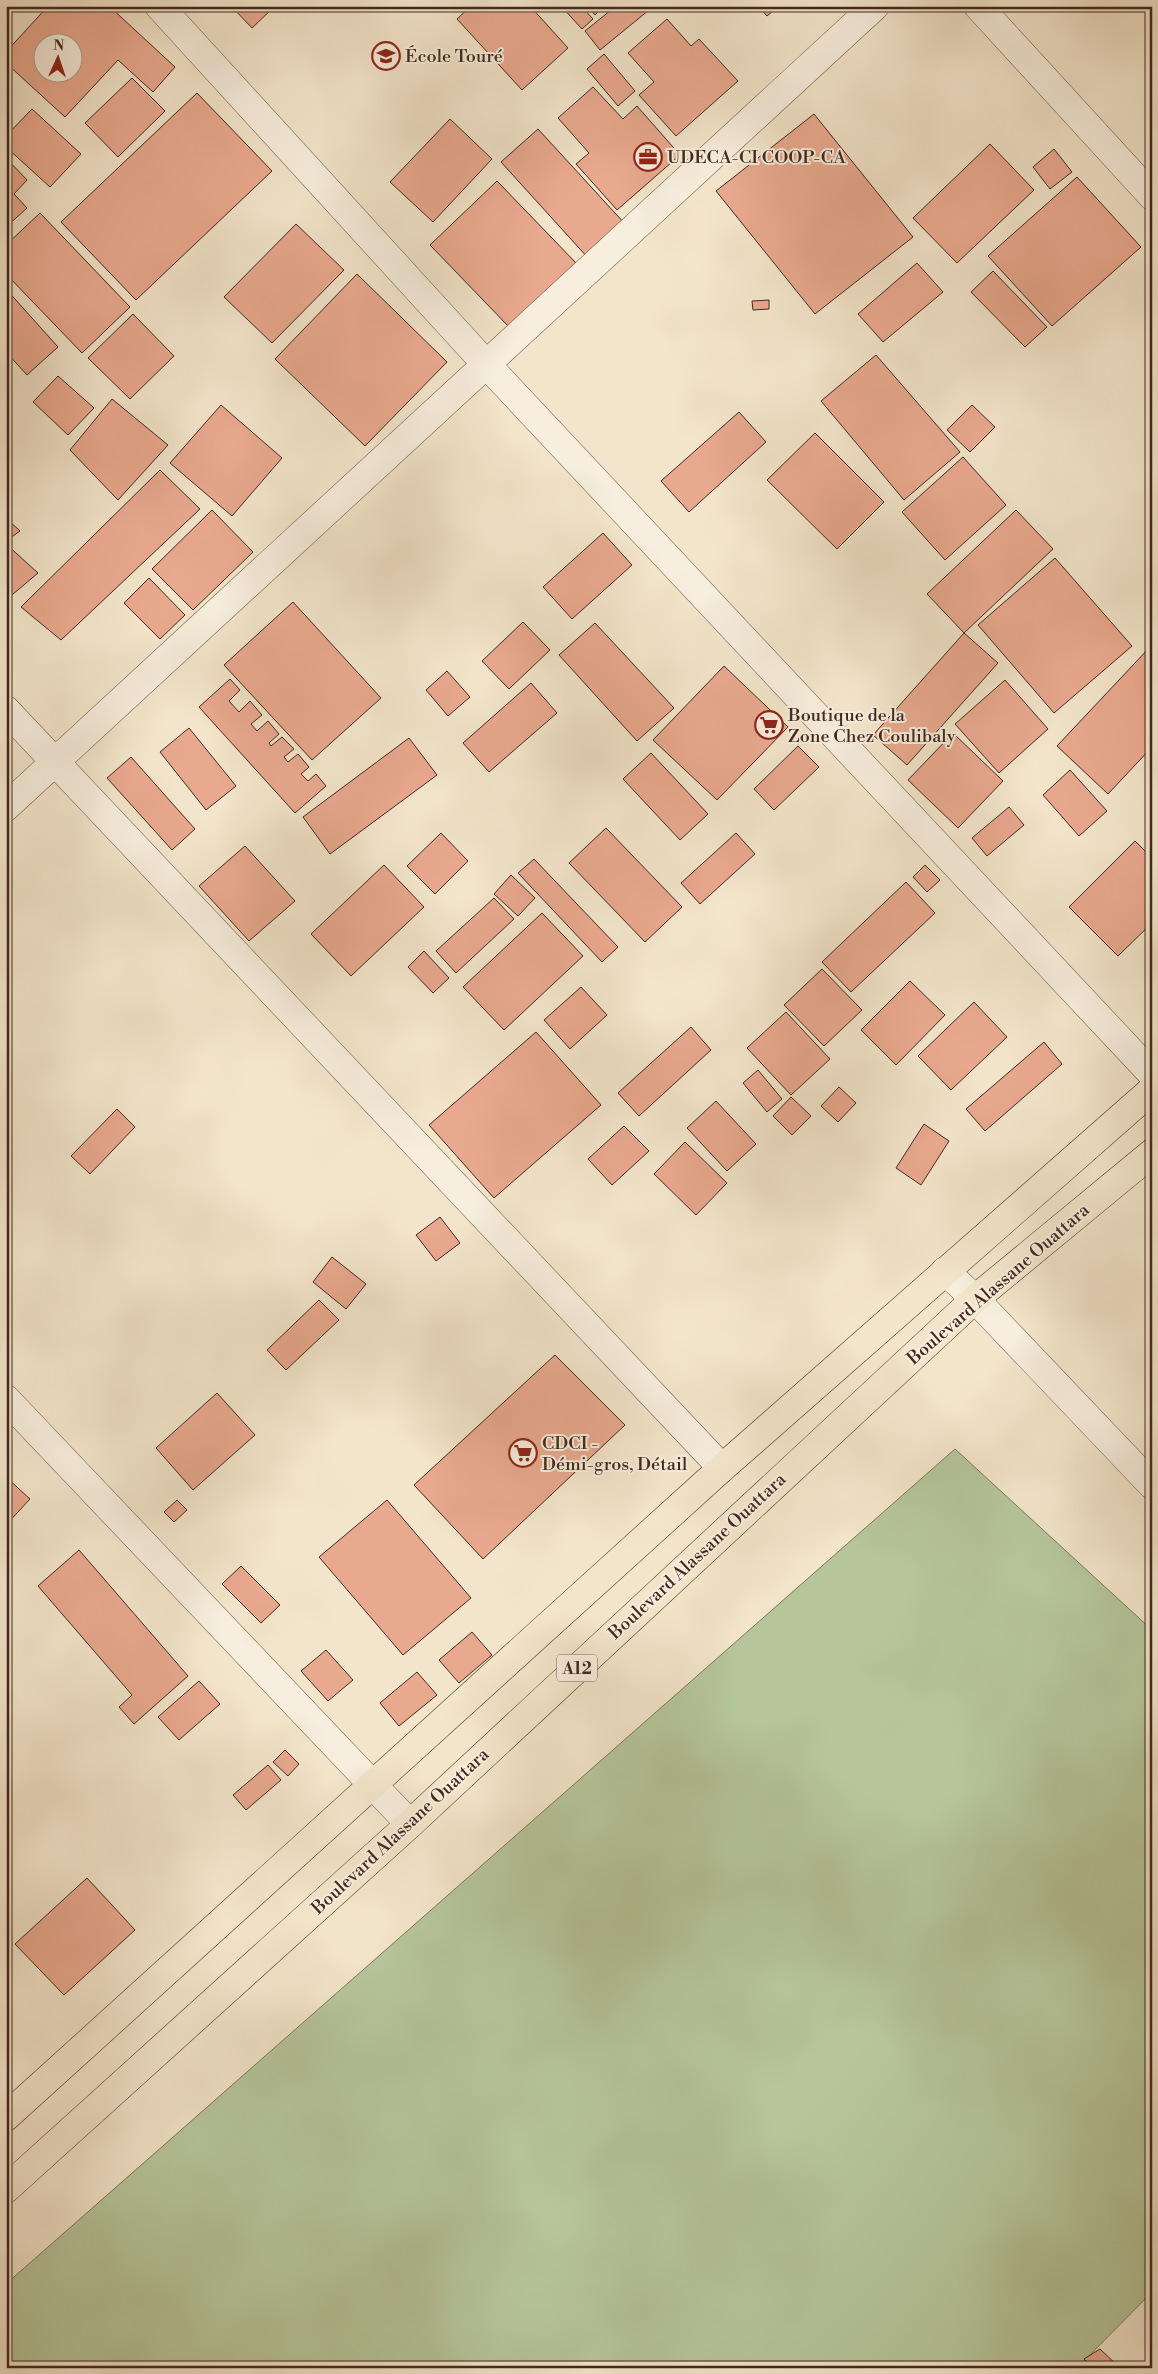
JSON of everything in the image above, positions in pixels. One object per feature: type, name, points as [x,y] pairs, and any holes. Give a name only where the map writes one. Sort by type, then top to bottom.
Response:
[{"type":"main road","points":[[6,2117],[722,1468],[1152,1090]]},
{"type":"main road","name":"Boulevard Alassane Ouattara","points":[[6,2188],[410,1824],[975,1299],[1152,1154]]},
{"type":"street","points":[[160,6],[486,364],[1152,1074]]},
{"type":"street","points":[[978,6],[1152,196]]},
{"type":"street","points":[[6,807],[486,364],[862,10]]},
{"type":"street","points":[[6,710],[722,1468]]},
{"type":"street","points":[[945,1271],[975,1299],[1152,1485]]},
{"type":"street","points":[[6,1398],[410,1824]]},
{"type":"green space","points":[[955,1449],[1152,1630],[1152,2292],[1077,2368],[6,2368],[6,2284]]},
{"type":"building","points":[[48,6],[109,6],[175,67],[153,92],[118,60],[65,117],[6,63],[6,52]]},
{"type":"building","points":[[231,6],[275,6],[252,28]]},
{"type":"building","points":[[471,6],[530,6],[568,48],[522,90],[457,19]]},
{"type":"building","points":[[561,6],[581,6],[593,19],[582,29]]},
{"type":"building","points":[[587,6],[604,6],[595,15]]},
{"type":"building","points":[[616,6],[654,6],[600,50],[585,31]]},
{"type":"building","points":[[758,6],[779,6],[767,16]]},
{"type":"building","points":[[667,19],[691,46],[699,39],[738,81],[676,136],[639,95],[654,82],[628,53]]},
{"type":"building","points":[[604,54],[635,91],[618,106],[587,69]]},
{"type":"building","points":[[132,78],[165,111],[118,157],[85,123]]},
{"type":"building","points":[[593,87],[623,119],[637,106],[680,155],[617,210],[576,164],[589,153],[558,118]]},
{"type":"building","points":[[197,93],[272,171],[136,300],[61,222]]},
{"type":"building","points":[[32,109],[81,154],[50,187],[6,147],[6,136]]},
{"type":"building","points":[[814,114],[913,237],[815,314],[716,191]]},
{"type":"building","points":[[450,119],[492,159],[433,222],[390,182]]},
{"type":"building","points":[[538,129],[626,225],[589,259],[501,162]]},
{"type":"building","points":[[990,144],[1034,190],[957,263],[913,218]]},
{"type":"building","points":[[1054,149],[1072,172],[1050,189],[1033,167]]},
{"type":"building","points":[[6,158],[27,180],[14,194],[27,208],[6,227]]},
{"type":"building","points":[[1077,177],[1141,247],[1052,326],[988,256]]},
{"type":"building","points":[[497,181],[577,264],[510,328],[430,245]]},
{"type":"building","points":[[40,213],[130,307],[82,353],[6,274],[6,245]]},
{"type":"building","points":[[296,224],[344,270],[272,343],[224,297]]},
{"type":"building","points":[[917,263],[943,292],[883,342],[858,314]]},
{"type":"building","points":[[993,271],[1047,327],[1025,347],[971,292]]},
{"type":"building","points":[[357,274],[447,362],[365,446],[275,359]]},
{"type":"building","points":[[6,289],[58,347],[27,375],[6,352]]},
{"type":"building","points":[[769,300],[769,309],[753,310],[752,301]]},
{"type":"building","points":[[133,314],[174,356],[130,399],[88,358]]},
{"type":"building","points":[[876,355],[960,452],[904,500],[821,401]]},
{"type":"building","points":[[58,376],[94,408],[68,435],[33,402]]},
{"type":"building","points":[[112,399],[168,445],[118,500],[70,450]]},
{"type":"building","points":[[221,405],[282,458],[232,516],[170,463]]},
{"type":"building","points":[[972,405],[995,427],[970,452],[947,430]]},
{"type":"building","points":[[739,412],[766,442],[689,512],[661,481]]},
{"type":"building","points":[[815,433],[884,502],[837,549],[767,480]]},
{"type":"building","points":[[963,457],[1006,505],[945,560],[902,512]]},
{"type":"building","points":[[160,470],[200,509],[61,640],[21,607]]},
{"type":"building","points":[[212,510],[253,552],[193,610],[152,569]]},
{"type":"building","points":[[1016,510],[1053,549],[964,633],[927,594]]},
{"type":"building","points":[[6,518],[20,531],[6,541]]},
{"type":"building","points":[[603,533],[632,565],[572,619],[543,587]]},
{"type":"building","points":[[6,544],[38,573],[6,600]]},
{"type":"building","points":[[1055,558],[1132,646],[1054,713],[978,625]]},
{"type":"building","points":[[149,578],[185,615],[160,639],[124,603]]},
{"type":"building","points":[[293,602],[381,698],[312,760],[224,665]]},
{"type":"building","points":[[523,622],[550,650],[509,689],[482,661]]},
{"type":"building","points":[[595,623],[674,708],[637,741],[559,655]]},
{"type":"building","points":[[964,633],[998,663],[907,765],[873,735]]},
{"type":"building","points":[[1149,648],[1152,650],[1152,747],[1108,794],[1057,746]]},
{"type":"building","points":[[724,666],[788,727],[717,800],[653,740]]},
{"type":"building","points":[[447,671],[470,697],[448,716],[426,690]]},
{"type":"building","points":[[230,679],[240,690],[229,701],[239,712],[250,701],[262,715],[251,724],[257,731],[268,721],[279,734],[269,743],[271,746],[282,737],[294,749],[284,757],[288,762],[298,754],[309,767],[301,774],[308,781],[316,774],[326,786],[295,813],[199,707]]},
{"type":"building","points":[[1005,680],[1048,729],[999,773],[955,724]]},
{"type":"building","points":[[531,683],[557,713],[489,772],[463,743]]},
{"type":"building","points":[[189,728],[236,786],[206,810],[160,752]]},
{"type":"building","points":[[953,733],[1003,781],[958,828],[908,780]]},
{"type":"building","points":[[409,738],[437,775],[330,854],[303,817]]},
{"type":"building","points":[[798,746],[819,767],[774,810],[754,789]]},
{"type":"building","points":[[651,753],[708,814],[680,840],[623,779]]},
{"type":"building","points":[[131,757],[195,829],[172,850],[107,778]]},
{"type":"building","points":[[1070,770],[1107,811],[1079,836],[1043,795]]},
{"type":"building","points":[[1009,807],[1024,825],[987,856],[972,838]]},
{"type":"building","points":[[606,828],[682,907],[645,942],[569,863]]},
{"type":"building","points":[[441,833],[468,861],[435,894],[407,866]]},
{"type":"building","points":[[736,833],[755,854],[700,904],[681,883]]},
{"type":"building","points":[[1135,841],[1152,858],[1152,923],[1118,956],[1069,907]]},
{"type":"building","points":[[245,846],[295,901],[249,941],[199,886]]},
{"type":"building","points":[[534,859],[618,947],[602,962],[518,873]]},
{"type":"building","points":[[384,865],[424,907],[351,976],[311,934]]},
{"type":"building","points":[[925,865],[940,880],[927,892],[913,877]]},
{"type":"building","points":[[511,875],[535,898],[518,916],[494,894]]},
{"type":"building","points":[[906,882],[935,913],[851,992],[822,962]]},
{"type":"building","points":[[494,898],[514,919],[456,973],[436,951]]},
{"type":"building","points":[[542,913],[583,956],[504,1030],[463,987]]},
{"type":"building","points":[[424,951],[449,978],[433,993],[408,967]]},
{"type":"building","points":[[822,969],[862,1010],[824,1046],[784,1005]]},
{"type":"building","points":[[910,981],[945,1015],[896,1065],[861,1030]]},
{"type":"building","points":[[581,987],[607,1015],[570,1049],[544,1020]]},
{"type":"building","points":[[974,1002],[1007,1037],[951,1090],[918,1056]]},
{"type":"building","points":[[786,1012],[830,1059],[791,1095],[747,1048]]},
{"type":"building","points":[[691,1027],[711,1050],[639,1116],[618,1093]]},
{"type":"building","points":[[536,1032],[601,1105],[494,1198],[429,1125]]},
{"type":"building","points":[[1044,1042],[1062,1064],[985,1131],[966,1109]]},
{"type":"building","points":[[758,1070],[782,1099],[767,1112],[743,1083]]},
{"type":"building","points":[[839,1087],[856,1103],[838,1122],[821,1106]]},
{"type":"building","points":[[791,1097],[811,1116],[792,1135],[773,1116]]},
{"type":"building","points":[[716,1101],[756,1144],[727,1171],[687,1128]]},
{"type":"building","points":[[117,1109],[135,1127],[90,1174],[71,1156]]},
{"type":"building","points":[[924,1124],[949,1141],[921,1185],[896,1168]]},
{"type":"building","points":[[624,1126],[649,1151],[612,1185],[588,1159]]},
{"type":"building","points":[[685,1142],[727,1183],[696,1215],[654,1174]]},
{"type":"building","points":[[440,1217],[460,1243],[436,1261],[416,1235]]},
{"type":"building","points":[[332,1257],[366,1284],[346,1309],[313,1282]]},
{"type":"building","points":[[319,1300],[339,1320],[286,1370],[267,1350]]},
{"type":"building","points":[[555,1355],[625,1425],[483,1559],[414,1485]]},
{"type":"building","points":[[217,1393],[255,1435],[193,1490],[156,1448]]},
{"type":"building","points":[[6,1477],[30,1499],[6,1525]]},
{"type":"building","points":[[177,1500],[187,1510],[174,1522],[164,1512]]},
{"type":"building","points":[[387,1500],[471,1598],[403,1655],[319,1557]]},
{"type":"building","points":[[79,1550],[188,1676],[134,1724],[119,1707],[132,1695],[38,1586]]},
{"type":"building","points":[[241,1566],[280,1605],[261,1623],[222,1584]]},
{"type":"building","points":[[472,1632],[492,1655],[459,1683],[439,1660]]},
{"type":"building","points":[[326,1650],[353,1680],[328,1701],[301,1671]]},
{"type":"building","points":[[417,1672],[437,1695],[399,1726],[380,1703]]},
{"type":"building","points":[[199,1681],[220,1704],[179,1740],[158,1717]]},
{"type":"building","points":[[285,1750],[299,1764],[288,1776],[273,1762]]},
{"type":"building","points":[[268,1765],[281,1780],[246,1810],[233,1795]]},
{"type":"building","points":[[87,1878],[135,1930],[64,1995],[15,1944]]},
{"type":"building","points":[[1100,2349],[1120,2368],[1093,2368],[1084,2359]]},
{"type":"place","name":"École Touré","points":[[386,56]]},
{"type":"place","name":"UDECA-CI COOP-CA","points":[[648,157]]},
{"type":"place","name":"Boutique de la Zone Chez Coulibaly","points":[[769,725]]},
{"type":"place","name":"CDCI - Démi-gros, Détail","points":[[523,1453]]}]
